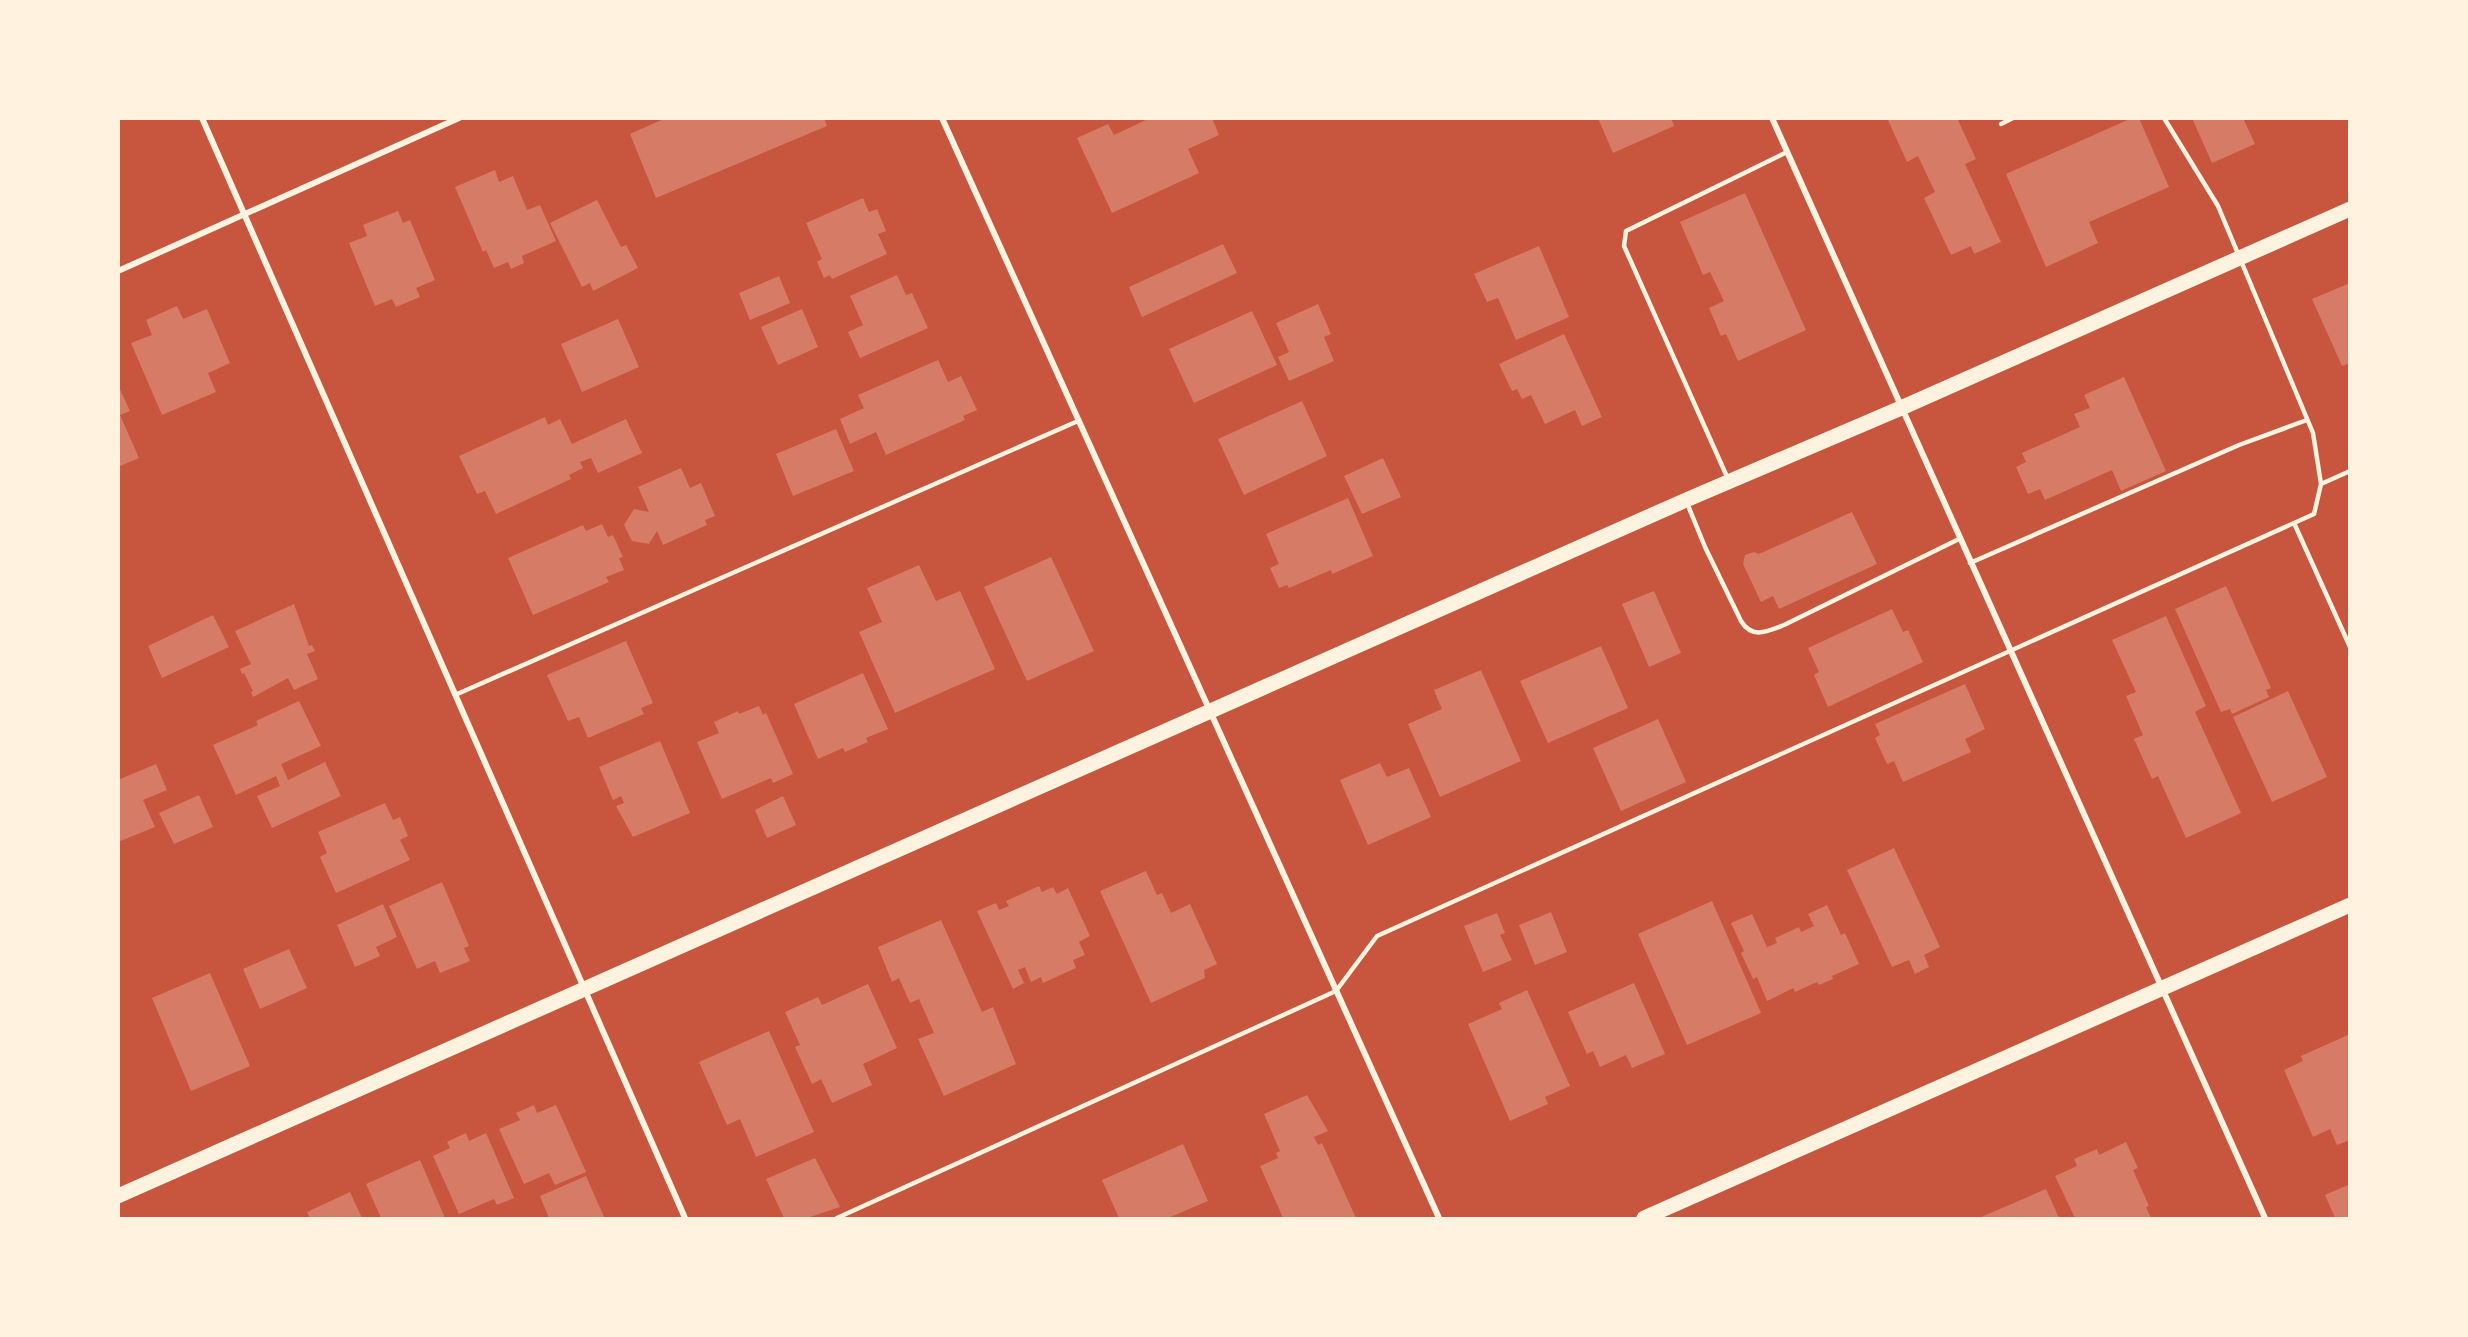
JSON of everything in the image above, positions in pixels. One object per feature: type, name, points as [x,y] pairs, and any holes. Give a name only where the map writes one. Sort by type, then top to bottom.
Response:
[{"type":"main road","points":[[118,1196],[1686,500],[1901,408],[2349,209]]},
{"type":"main road","points":[[1644,1218],[2349,904]]},
{"type":"street","points":[[202,118],[685,1218]]},
{"type":"street","points":[[118,271],[459,118]]},
{"type":"street","points":[[942,118],[1439,1218]]},
{"type":"street","points":[[1772,118],[2265,1218]]},
{"type":"lane","points":[[2001,124],[2013,118]]},
{"type":"lane","points":[[837,1218],[1336,991],[1377,936],[2314,514],[2321,484],[2313,433],[2218,206],[2164,118]]},
{"type":"lane","points":[[1729,483],[1624,246],[1626,231],[1787,152]]},
{"type":"lane","points":[[1970,563],[2239,445],[2307,420]]},
{"type":"lane","points":[[454,695],[1078,421]]},
{"type":"lane","points":[[2321,484],[2349,471]]},
{"type":"lane","points":[[1686,500],[1705,547],[1741,621],[1753,633],[1784,625],[1959,539]]},
{"type":"lane","points":[[2294,523],[2349,647]]},
{"type":"building","points":[[666,118],[824,118],[827,126],[656,198],[630,134]]},
{"type":"building","points":[[1150,118],[1212,118],[1219,135],[1188,149],[1199,173],[1112,213],[1077,138],[1108,124],[1114,135]]},
{"type":"building","points":[[1598,118],[1671,118],[1674,126],[1613,153]]},
{"type":"building","points":[[1887,118],[1957,118],[1976,159],[1965,164],[2001,242],[1974,254],[1971,246],[1951,255],[1924,198],[1935,192],[1918,156],[1907,162]]},
{"type":"building","points":[[2132,118],[2139,118],[2169,187],[2089,222],[2098,243],[2046,267],[2006,174]]},
{"type":"building","points":[[2192,118],[2243,118],[2255,144],[2212,163]]},
{"type":"building","points":[[495,170],[499,182],[513,176],[527,210],[540,205],[556,241],[522,256],[524,263],[511,269],[508,262],[494,268],[486,250],[483,252],[455,187]]},
{"type":"building","points":[[1745,193],[1806,330],[1738,361],[1726,334],[1721,336],[1709,308],[1724,301],[1710,272],[1703,275],[1680,222]]},
{"type":"building","points":[[863,198],[869,212],[877,209],[886,231],[878,234],[887,254],[832,279],[830,275],[824,278],[817,262],[822,259],[806,223]]},
{"type":"building","points":[[597,200],[621,247],[626,245],[638,268],[593,291],[590,283],[582,287],[550,223]]},
{"type":"building","points":[[398,211],[403,223],[410,220],[435,280],[416,288],[420,297],[396,307],[392,299],[375,306],[349,243],[367,236],[363,225]]},
{"type":"building","points":[[1223,244],[1237,273],[1142,317],[1129,287]]},
{"type":"building","points":[[1539,246],[1569,317],[1516,340],[1498,298],[1487,302],[1474,274]]},
{"type":"building","points":[[897,275],[906,295],[912,293],[928,328],[860,358],[848,332],[863,325],[850,296]]},
{"type":"building","points":[[779,276],[790,303],[750,320],[739,293]]},
{"type":"building","points":[[2350,283],[2350,363],[2342,366],[2312,299]]},
{"type":"building","points":[[1318,304],[1331,334],[1324,337],[1334,361],[1289,381],[1278,357],[1289,352],[1276,323]]},
{"type":"building","points":[[177,306],[183,319],[207,309],[230,363],[208,373],[216,392],[162,415],[131,343],[152,335],[146,320]]},
{"type":"building","points":[[802,309],[818,347],[778,365],[761,327]]},
{"type":"building","points":[[1252,311],[1277,365],[1194,403],[1169,349]]},
{"type":"building","points":[[618,319],[639,367],[582,392],[561,344]]},
{"type":"building","points":[[1564,334],[1602,417],[1582,426],[1575,410],[1545,424],[1531,395],[1522,399],[1517,389],[1512,391],[1499,364]]},
{"type":"building","points":[[938,360],[948,382],[961,376],[977,410],[963,416],[965,420],[886,455],[876,432],[850,444],[840,419],[864,408],[858,395]]},
{"type":"building","points":[[2124,377],[2166,471],[2121,491],[2112,470],[2045,500],[2040,489],[2028,494],[2016,467],[2026,462],[2022,453],[2080,427],[2074,414],[2090,408],[2084,395]]},
{"type":"building","points":[[118,385],[130,411],[120,415],[139,458],[118,467]]},
{"type":"building","points":[[1302,401],[1327,456],[1244,495],[1218,439]]},
{"type":"building","points":[[545,417],[548,425],[560,419],[572,444],[626,419],[642,453],[598,473],[591,458],[580,462],[583,468],[569,475],[571,479],[496,514],[485,491],[477,494],[459,456]]},
{"type":"building","points":[[836,429],[854,471],[793,496],[776,454]]},
{"type":"building","points":[[1383,458],[1401,497],[1362,514],[1344,476]]},
{"type":"building","points":[[681,468],[690,488],[701,483],[715,516],[705,520],[707,525],[663,545],[657,531],[649,544],[632,541],[624,525],[634,509],[649,512],[638,487]]},
{"type":"building","points":[[1348,498],[1373,556],[1332,574],[1331,570],[1289,588],[1287,585],[1279,588],[1270,568],[1279,564],[1266,534]]},
{"type":"building","points":[[1852,512],[1877,564],[1779,609],[1773,596],[1761,602],[1743,564],[1745,555],[1754,552],[1759,554]]},
{"type":"building","points":[[602,524],[608,537],[613,535],[623,557],[619,558],[624,570],[606,577],[609,582],[533,615],[508,558],[583,525],[586,531]]},
{"type":"building","points":[[1051,557],[1094,651],[1027,681],[984,587]]},
{"type":"building","points":[[919,565],[936,601],[960,591],[995,669],[895,713],[859,632],[882,622],[867,588]]},
{"type":"building","points":[[2226,586],[2271,688],[2266,690],[2269,697],[2232,714],[2230,709],[2221,712],[2175,609]]},
{"type":"building","points":[[1654,591],[1681,653],[1649,667],[1622,604]]},
{"type":"building","points":[[294,604],[309,646],[312,645],[315,651],[307,654],[318,679],[294,690],[288,678],[253,697],[251,692],[253,691],[240,669],[251,664],[235,631]]},
{"type":"building","points":[[1892,609],[1903,632],[1908,630],[1923,662],[1828,707],[1814,675],[1819,672],[1808,648]]},
{"type":"building","points":[[213,615],[229,647],[162,678],[148,646]]},
{"type":"building","points":[[2166,616],[2206,706],[2195,712],[2241,813],[2186,838],[2158,776],[2152,779],[2134,739],[2143,735],[2126,696],[2136,692],[2112,640]]},
{"type":"building","points":[[626,641],[653,703],[641,708],[644,714],[588,738],[579,717],[568,721],[547,675]]},
{"type":"building","points":[[1601,646],[1628,708],[1548,743],[1520,681]]},
{"type":"building","points":[[1481,670],[1521,761],[1440,797],[1408,724],[1442,709],[1434,690]]},
{"type":"building","points":[[863,673],[888,729],[866,738],[868,742],[845,752],[843,748],[818,759],[794,704]]},
{"type":"building","points":[[1965,684],[1985,729],[1965,739],[1971,752],[1903,782],[1894,761],[1887,764],[1875,738],[1880,735],[1875,724]]},
{"type":"building","points":[[2288,691],[2327,777],[2272,802],[2233,717]]},
{"type":"building","points":[[299,701],[321,746],[281,764],[288,780],[325,762],[341,796],[272,828],[257,796],[280,786],[276,776],[236,795],[213,745],[258,725],[256,721]]},
{"type":"building","points":[[759,706],[763,715],[766,713],[793,774],[773,783],[771,778],[722,799],[697,742],[719,733],[714,722],[738,711],[739,714]]},
{"type":"building","points":[[1658,719],[1686,782],[1621,811],[1593,748]]},
{"type":"building","points":[[660,741],[690,813],[633,837],[616,806],[624,803],[621,796],[613,800],[599,767]]},
{"type":"building","points":[[1380,763],[1387,777],[1409,768],[1431,817],[1368,845],[1340,780]]},
{"type":"building","points":[[156,764],[167,790],[143,800],[155,827],[118,842],[118,780]]},
{"type":"building","points":[[199,795],[213,827],[174,844],[159,813]]},
{"type":"building","points":[[783,796],[796,825],[767,838],[755,810]]},
{"type":"building","points":[[385,803],[393,820],[400,817],[408,836],[400,840],[410,860],[336,893],[320,857],[327,853],[318,832]]},
{"type":"building","points":[[1894,848],[1940,947],[1924,955],[1929,967],[1915,974],[1909,960],[1892,967],[1847,870]]},
{"type":"building","points":[[1146,871],[1157,895],[1162,893],[1171,913],[1190,904],[1217,964],[1204,970],[1205,978],[1151,1003],[1100,891]]},
{"type":"building","points":[[442,882],[469,946],[464,948],[470,961],[440,973],[435,961],[417,969],[389,906]]},
{"type":"building","points":[[1039,886],[1042,892],[1053,887],[1057,894],[1068,888],[1090,936],[1079,942],[1085,955],[1073,960],[1076,968],[1043,983],[1041,977],[1031,982],[1025,967],[1018,970],[1024,983],[1013,989],[977,911],[996,903],[999,910],[1009,906],[1006,901]]},
{"type":"building","points":[[1712,901],[1761,1013],[1687,1045],[1638,934]]},
{"type":"building","points":[[383,904],[397,937],[376,947],[380,956],[355,967],[337,925]]},
{"type":"building","points":[[1827,905],[1841,935],[1845,933],[1859,964],[1832,976],[1833,979],[1819,985],[1817,982],[1795,992],[1793,988],[1767,1001],[1757,977],[1753,979],[1741,953],[1744,951],[1731,923],[1752,914],[1767,947],[1777,943],[1775,938],[1799,927],[1801,932],[1814,926],[1808,914]]},
{"type":"building","points":[[1551,912],[1567,952],[1535,965],[1519,925]]},
{"type":"building","points":[[1497,913],[1505,933],[1500,935],[1512,960],[1483,972],[1464,926]]},
{"type":"building","points":[[941,920],[982,1012],[993,1007],[1016,1064],[944,1096],[918,1039],[934,1033],[919,999],[910,1003],[899,978],[892,982],[878,947]]},
{"type":"building","points":[[289,949],[307,988],[260,1009],[243,969]]},
{"type":"building","points":[[210,973],[250,1066],[191,1091],[152,998]]},
{"type":"building","points":[[1634,983],[1665,1054],[1632,1068],[1626,1055],[1600,1067],[1593,1051],[1587,1054],[1568,1012]]},
{"type":"building","points":[[868,984],[897,1048],[863,1064],[872,1085],[832,1103],[821,1079],[812,1084],[795,1047],[800,1045],[785,1012],[818,997],[822,1005]]},
{"type":"building","points":[[1527,990],[1570,1086],[1545,1097],[1548,1104],[1510,1121],[1468,1024],[1502,1009],[1499,1003]]},
{"type":"building","points":[[769,1031],[814,1132],[756,1157],[740,1119],[727,1125],[699,1062]]},
{"type":"building","points":[[2350,1034],[2350,1140],[2337,1145],[2330,1129],[2313,1137],[2284,1070],[2303,1061],[2301,1056]]},
{"type":"building","points":[[1307,1095],[1328,1131],[1314,1137],[1318,1145],[1322,1143],[1356,1218],[1283,1218],[1260,1166],[1278,1158],[1276,1153],[1280,1151],[1264,1114]]},
{"type":"building","points":[[534,1105],[537,1113],[556,1105],[586,1172],[555,1185],[549,1173],[524,1184],[499,1129],[520,1120],[516,1113]]},
{"type":"building","points":[[466,1133],[469,1141],[486,1133],[514,1198],[497,1205],[494,1199],[459,1214],[433,1156],[450,1148],[447,1142]]},
{"type":"building","points":[[2126,1142],[2138,1168],[2133,1170],[2149,1206],[2146,1207],[2151,1218],[2075,1218],[2055,1176],[2077,1166],[2074,1159],[2097,1149],[2099,1155]]},
{"type":"building","points":[[1183,1144],[1208,1201],[1168,1218],[1119,1218],[1102,1180]]},
{"type":"building","points":[[815,1158],[840,1207],[807,1218],[784,1218],[766,1179]]},
{"type":"building","points":[[420,1160],[445,1218],[381,1218],[366,1184]]},
{"type":"building","points":[[586,1176],[604,1217],[549,1218],[540,1196]]},
{"type":"building","points":[[2350,1184],[2350,1218],[2335,1218],[2325,1195]]},
{"type":"building","points":[[2046,1189],[2059,1218],[1979,1218]]},
{"type":"building","points":[[350,1192],[362,1218],[310,1218],[307,1212]]}]
